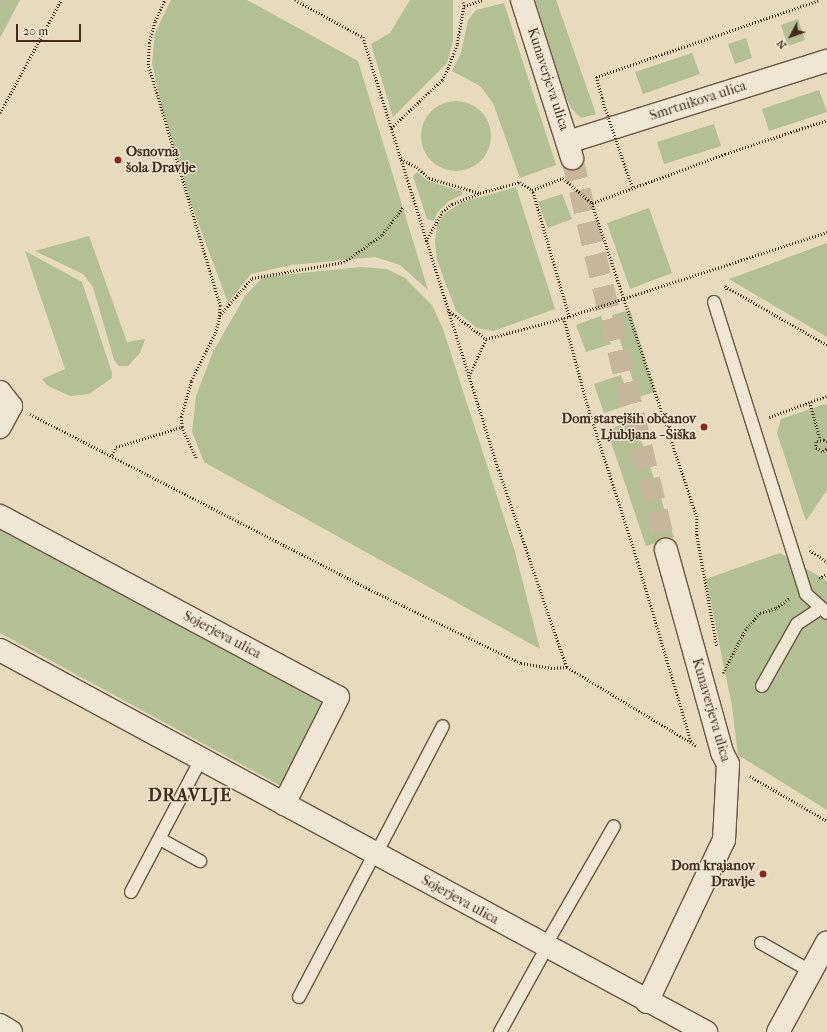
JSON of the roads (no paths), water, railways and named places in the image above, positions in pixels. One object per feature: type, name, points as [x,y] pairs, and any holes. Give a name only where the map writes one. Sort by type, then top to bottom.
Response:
[{"type":"street","name":"Kunaverjeva ulica","points":[[522,0],[570,150]]},
{"type":"street","name":"Smrtnikova ulica","points":[[570,150],[827,60]]},
{"type":"street","points":[[0,427],[5,399]]},
{"type":"street","name":"Sojerjeva ulica","points":[[0,516],[338,697],[284,804]]},
{"type":"street","name":"Kunaverjeva ulica","points":[[647,1002],[724,840],[728,764],[722,752],[666,550]]},
{"type":"street","name":"Sojerjeva ulica","points":[[2,656],[201,759],[647,1002],[706,1032]]},
{"type":"street","points":[[778,1032],[827,942]]},
{"type":"street","points":[[0,1025],[11,1032]]},
{"type":"lane","points":[[714,302],[806,594],[823,611],[797,624],[762,686]]},
{"type":"lane","points":[[299,998],[443,726]]},
{"type":"lane","points":[[131,892],[201,759]]},
{"type":"lane","points":[[500,1032],[614,826]]},
{"type":"lane","points":[[160,839],[200,861]]},
{"type":"lane","points":[[761,943],[810,971]]},
{"type":"tunnel","points":[[572,158],[666,550]]},
{"type":"place","name":"Osnovna šola Dravlje","points":[[118,160]]},
{"type":"place","name":"Dom starejših občanov Ljubljana - Šiška","points":[[704,427]]},
{"type":"place","name":"Dom krajanov Dravlje","points":[[763,874]]},
{"type":"district","name":"DRAVLJE","points":[[190,796]]}]
